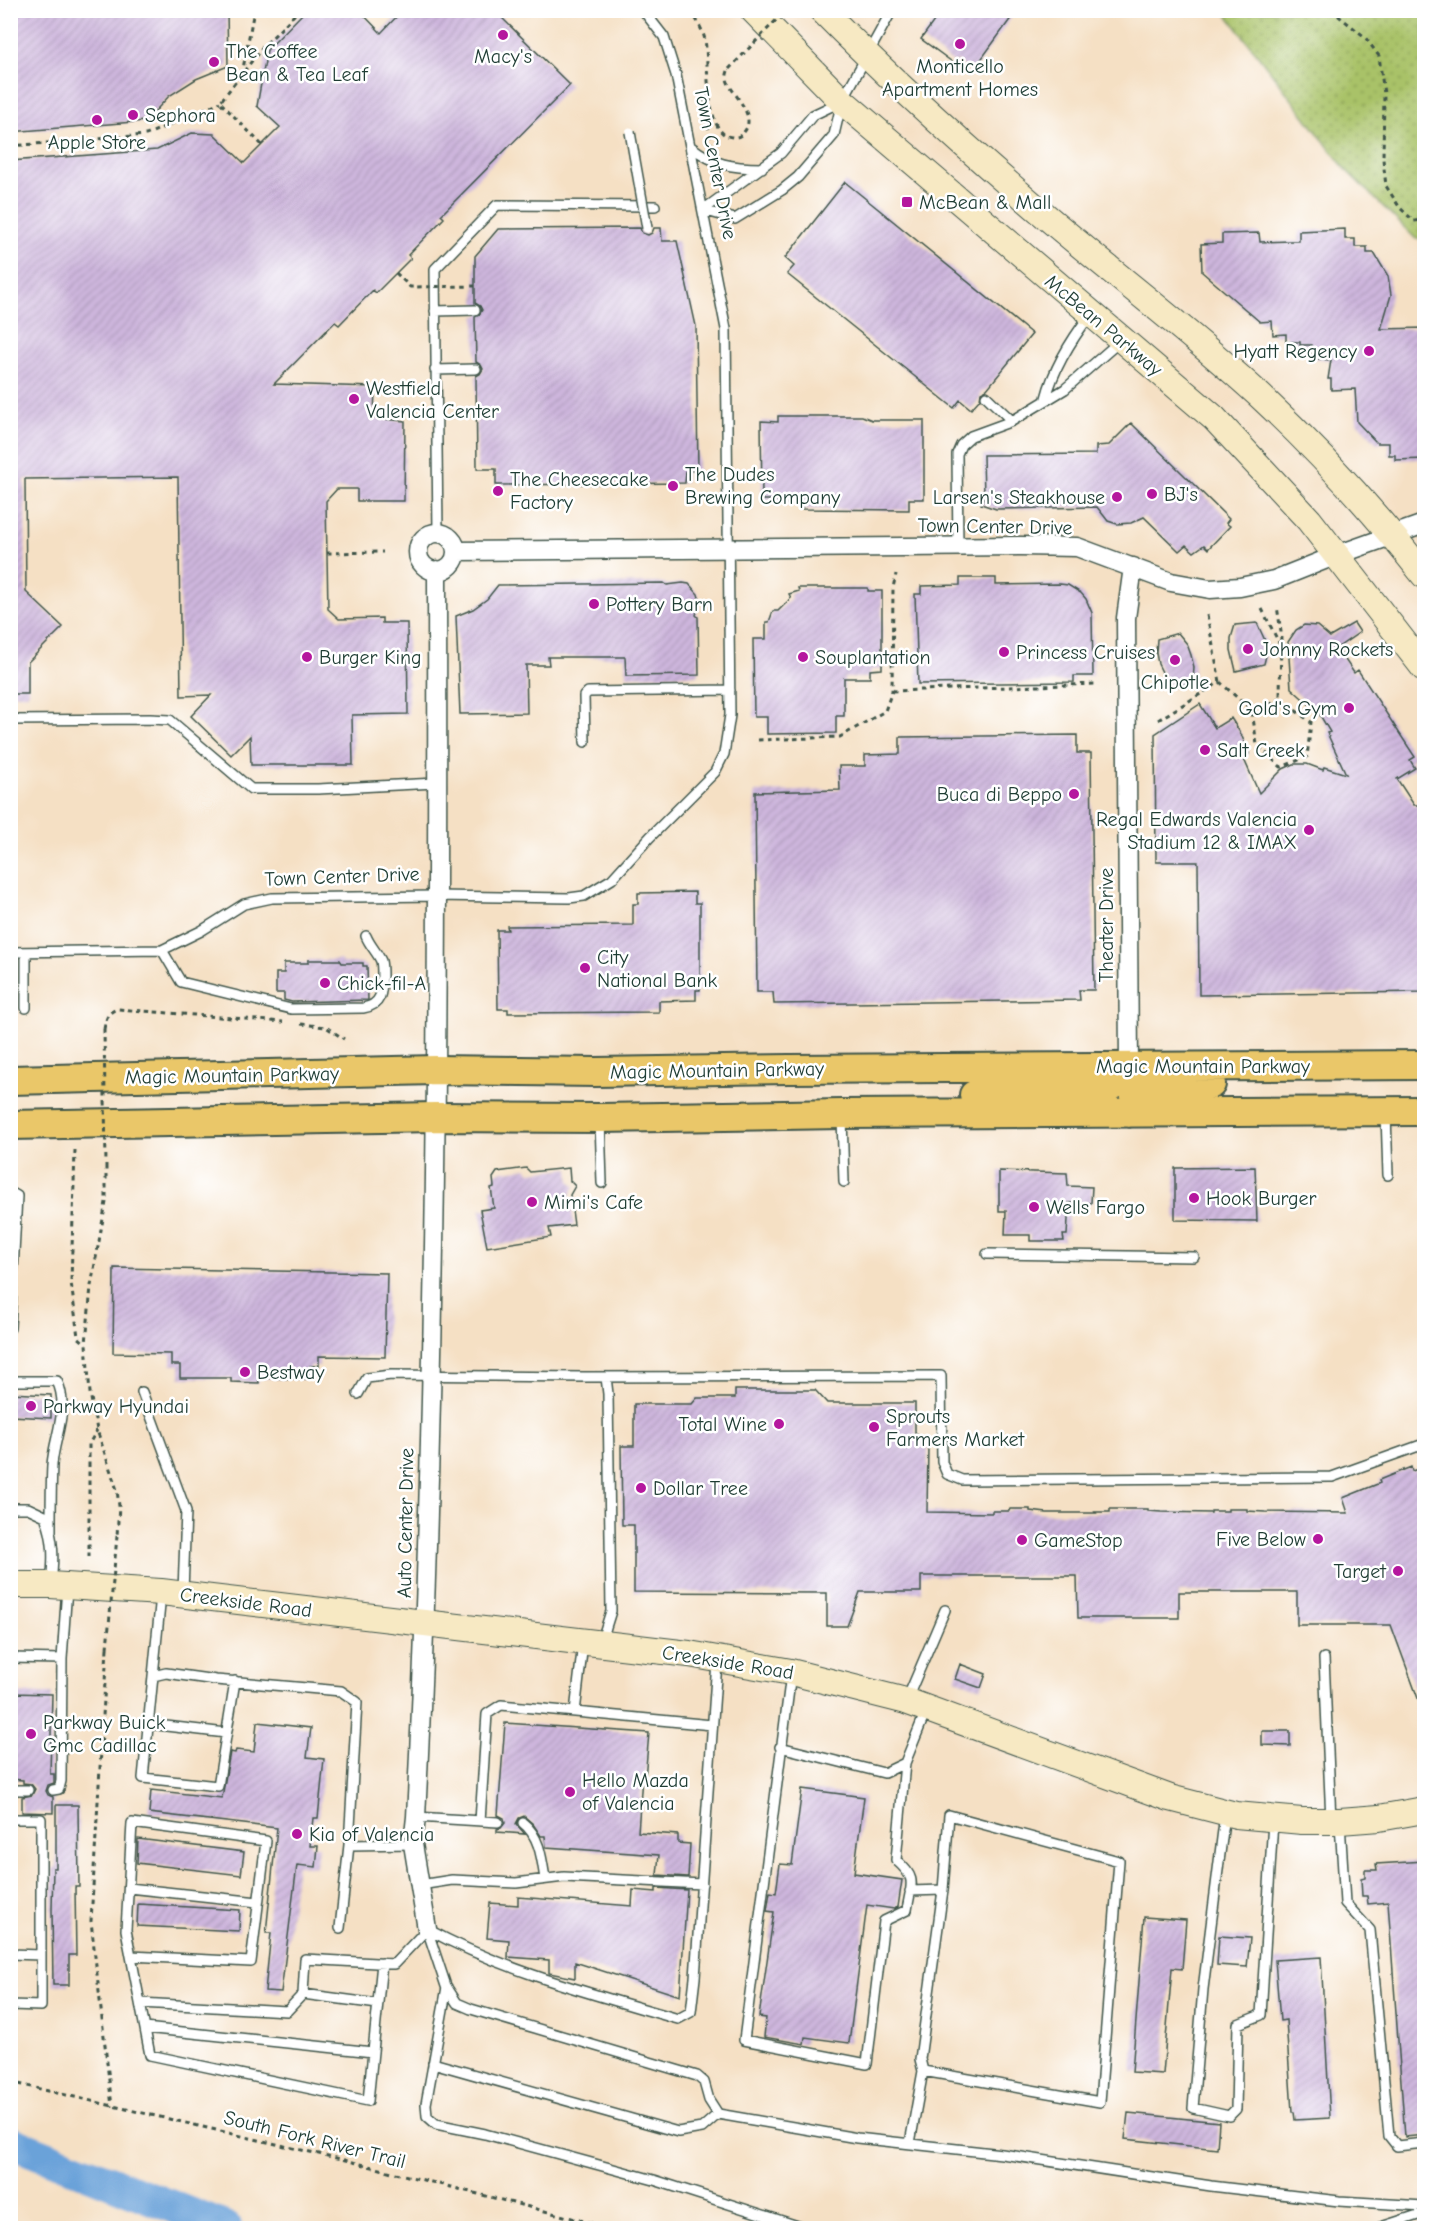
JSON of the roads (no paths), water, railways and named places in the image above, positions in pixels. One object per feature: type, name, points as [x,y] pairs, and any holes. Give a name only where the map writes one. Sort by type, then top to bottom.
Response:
[{"type":"main road","name":"McBean Parkway","points":[[753,10],[842,101],[1214,418],[1309,520],[1425,668]]},
{"type":"main road","points":[[822,10],[868,56],[1020,194],[1257,393],[1369,507],[1425,575]]},
{"type":"main road","points":[[1129,1113],[1138,1095],[1158,1087],[1288,1078],[1344,1065]]},
{"type":"main road","name":"Magic Mountain Parkway","points":[[10,1080],[435,1070],[596,1072],[1425,1065]]},
{"type":"main road","points":[[938,1114],[972,1095],[1092,1092],[1111,1087],[1120,1081],[1129,1067]]},
{"type":"main road","points":[[10,1125],[435,1117],[600,1118],[842,1114],[1425,1111]]},
{"type":"main road","name":"Creekside Road","points":[[10,1585],[172,1593],[717,1659],[791,1672],[917,1705],[1170,1798],[1225,1812],[1273,1818],[1336,1821],[1379,1818],[1425,1810]]},
{"type":"street","name":"Town Center Drive","points":[[456,551],[1077,548],[1171,582],[1210,589],[1274,580],[1425,524]]},
{"type":"street","points":[[438,533],[451,538],[456,551],[451,565],[437,570],[424,565],[418,551],[424,538],[438,533]]},
{"type":"street","name":"Theater Drive","points":[[1129,1067],[1126,618],[1133,567]]},
{"type":"street","name":"Town Center Drive","points":[[435,1117],[437,570]]},
{"type":"street","name":"Auto Center Drive","points":[[427,1929],[412,1844],[416,1817],[426,1622],[435,1117]]},
{"type":"lane","name":"Town Center Drive","points":[[10,952],[162,950],[193,936],[244,904],[272,898],[436,896],[569,898],[584,896],[612,879],[715,772],[728,739],[726,329],[676,75],[664,37],[643,10]]},
{"type":"lane","points":[[703,210],[735,219],[782,190],[798,177],[834,135],[842,101],[892,10]]},
{"type":"lane","points":[[703,210],[781,153],[813,115],[842,101]]},
{"type":"lane","points":[[630,132],[647,228]]},
{"type":"lane","points":[[690,146],[707,159],[724,166],[762,168]]},
{"type":"lane","points":[[438,533],[435,269],[497,205],[655,206]]},
{"type":"lane","points":[[435,310],[475,310]]},
{"type":"lane","points":[[1046,398],[1050,383],[1070,341],[1091,314]]},
{"type":"lane","points":[[958,547],[957,454],[961,445],[971,436],[1012,421],[1046,398],[1065,389],[1122,339]]},
{"type":"lane","points":[[435,370],[476,369]]},
{"type":"lane","points":[[986,396],[1012,421]]},
{"type":"lane","points":[[585,742],[584,696],[588,692],[729,690]]},
{"type":"lane","points":[[10,720],[170,720],[251,789],[318,789],[436,783]]},
{"type":"lane","points":[[162,950],[181,982],[291,1009],[363,1008],[374,1005],[381,996],[382,990],[381,962],[366,936]]},
{"type":"lane","points":[[26,952],[27,1008]]},
{"type":"lane","points":[[1386,1111],[1388,1175]]},
{"type":"lane","points":[[842,1114],[844,1182]]},
{"type":"lane","points":[[600,1118],[602,1183]]},
{"type":"lane","points":[[10,1192],[17,1196],[10,1328]]},
{"type":"lane","points":[[987,1254],[1194,1257]]},
{"type":"lane","points":[[358,1394],[367,1377],[391,1375],[941,1376],[942,1462],[947,1474],[962,1480],[1332,1477],[1425,1444]]},
{"type":"lane","points":[[575,1712],[592,1643],[610,1611],[606,1377]]},
{"type":"lane","points":[[10,1381],[57,1381],[61,1388],[63,1413],[52,1462],[51,1531],[59,1586],[63,1659],[61,1781],[58,1789],[53,1790]]},
{"type":"lane","points":[[142,1392],[186,1511],[172,1593],[153,1676],[143,1778],[218,1786],[235,1682]]},
{"type":"lane","points":[[10,1508],[28,1508],[45,1516],[51,1531]]},
{"type":"lane","points":[[791,1672],[744,2040],[867,2064],[884,1921],[907,1910],[912,1878],[896,1860],[905,1763],[917,1705],[945,1610]]},
{"type":"lane","points":[[10,1658],[63,1659]]},
{"type":"lane","points":[[1324,1658],[1336,1821],[1345,1903],[1370,1930],[1389,2136],[1397,2146],[1425,2143]]},
{"type":"lane","points":[[427,1929],[464,1949],[500,1964],[678,2019],[691,2012],[717,1659]]},
{"type":"lane","points":[[153,1676],[166,1673],[235,1682],[341,1690],[357,1702],[349,1845],[340,1928]]},
{"type":"lane","points":[[480,1821],[487,1714],[501,1705],[712,1725]]},
{"type":"lane","points":[[148,1724],[225,1733]]},
{"type":"lane","points":[[780,1747],[884,1773],[905,1763]]},
{"type":"lane","points":[[10,1790],[28,1790]]},
{"type":"lane","points":[[1225,1812],[1203,1989],[1193,2108],[1229,2116],[1236,2109],[1238,2024],[1261,2015],[1273,1818]]},
{"type":"lane","points":[[910,2143],[923,2071],[920,2060],[943,1890],[948,1815],[1119,1861],[1100,2102],[923,2071]]},
{"type":"lane","points":[[416,1817],[498,1822]]},
{"type":"lane","points":[[10,2005],[41,2006],[41,1819],[15,1819]]},
{"type":"lane","points":[[131,1956],[251,1962],[266,1840],[132,1823],[126,1930],[150,2055],[368,2101],[382,1964]]},
{"type":"lane","points":[[523,1824],[531,1830],[540,1852],[545,1880]]},
{"type":"lane","points":[[349,1845],[412,1844]]},
{"type":"lane","points":[[420,1885],[452,1880],[516,1883],[564,1877],[702,1884]]},
{"type":"lane","points":[[129,1888],[258,1902]]},
{"type":"lane","points":[[910,1891],[943,1890]]},
{"type":"lane","points":[[140,2002],[287,2011],[303,1994],[305,1959],[394,1964],[427,1929]]},
{"type":"lane","points":[[427,1929],[447,1987],[456,2003],[697,2076],[704,2082],[709,2100],[718,2114],[857,2138],[1002,2154],[1234,2188],[1339,2201],[1425,2206]]},
{"type":"lane","points":[[10,1954],[41,1955]]},
{"type":"lane","points":[[447,1987],[426,2104],[427,2116],[436,2124],[485,2134],[654,2180],[804,2229]]},
{"type":"lane","points":[[303,1994],[378,2004]]},
{"type":"lane","points":[[145,2028],[373,2052]]},
{"type":"lane","points":[[433,2063],[678,2132],[702,2128],[718,2114]]},
{"type":"lane","points":[[1378,2229],[1425,2213]]},
{"type":"waterway","points":[[10,2142],[226,2228]]},
{"type":"place","name":"Macy's","points":[[503,35]]},
{"type":"place","name":"Monticello Apartment Homes","points":[[960,44]]},
{"type":"place","name":"The Coffee Bean & Tea Leaf","points":[[214,62]]},
{"type":"place","name":"Sephora","points":[[133,115]]},
{"type":"place","name":"Apple Store","points":[[97,120]]},
{"type":"place","name":"McBean & Mall","points":[[907,202]]},
{"type":"place","name":"Hyatt Regency","points":[[1369,351]]},
{"type":"place","name":"Westfield Valencia Center","points":[[354,399]]},
{"type":"place","name":"The Dudes Brewing Company","points":[[673,486]]},
{"type":"place","name":"The Cheesecake Factory","points":[[498,491]]},
{"type":"place","name":"BJ's","points":[[1152,494]]},
{"type":"place","name":"Larsen's Steakhouse","points":[[1117,497]]},
{"type":"place","name":"Pottery Barn","points":[[594,604]]},
{"type":"place","name":"Johnny Rockets","points":[[1248,649]]},
{"type":"place","name":"Princess Cruises","points":[[1004,652]]},
{"type":"place","name":"Burger King","points":[[307,657]]},
{"type":"place","name":"Souplantation","points":[[803,657]]},
{"type":"place","name":"Chipotle","points":[[1175,660]]},
{"type":"place","name":"Gold's Gym","points":[[1349,708]]},
{"type":"place","name":"Salt Creek","points":[[1205,750]]},
{"type":"place","name":"Buca di Beppo","points":[[1074,794]]},
{"type":"place","name":"Regal Edwards Valencia Stadium 12 & IMAX","points":[[1309,830]]},
{"type":"place","name":"City National Bank","points":[[585,968]]},
{"type":"place","name":"Chick-fil-A","points":[[325,983]]},
{"type":"place","name":"Hook Burger","points":[[1194,1198]]},
{"type":"place","name":"Mimi's Cafe","points":[[532,1202]]},
{"type":"place","name":"Wells Fargo","points":[[1034,1207]]},
{"type":"place","name":"Bestway","points":[[245,1372]]},
{"type":"place","name":"Parkway Hyundai","points":[[31,1406]]},
{"type":"place","name":"Total Wine","points":[[779,1424]]},
{"type":"place","name":"Sprouts Farmers Market","points":[[874,1427]]},
{"type":"place","name":"Dollar Tree","points":[[641,1488]]},
{"type":"place","name":"Five Below","points":[[1318,1539]]},
{"type":"place","name":"GameStop","points":[[1022,1540]]},
{"type":"place","name":"Target","points":[[1398,1571]]},
{"type":"place","name":"Parkway Buick Gmc Cadillac","points":[[31,1734]]},
{"type":"place","name":"Hello Mazda of Valencia","points":[[570,1792]]},
{"type":"place","name":"Kia of Valencia","points":[[297,1834]]}]
